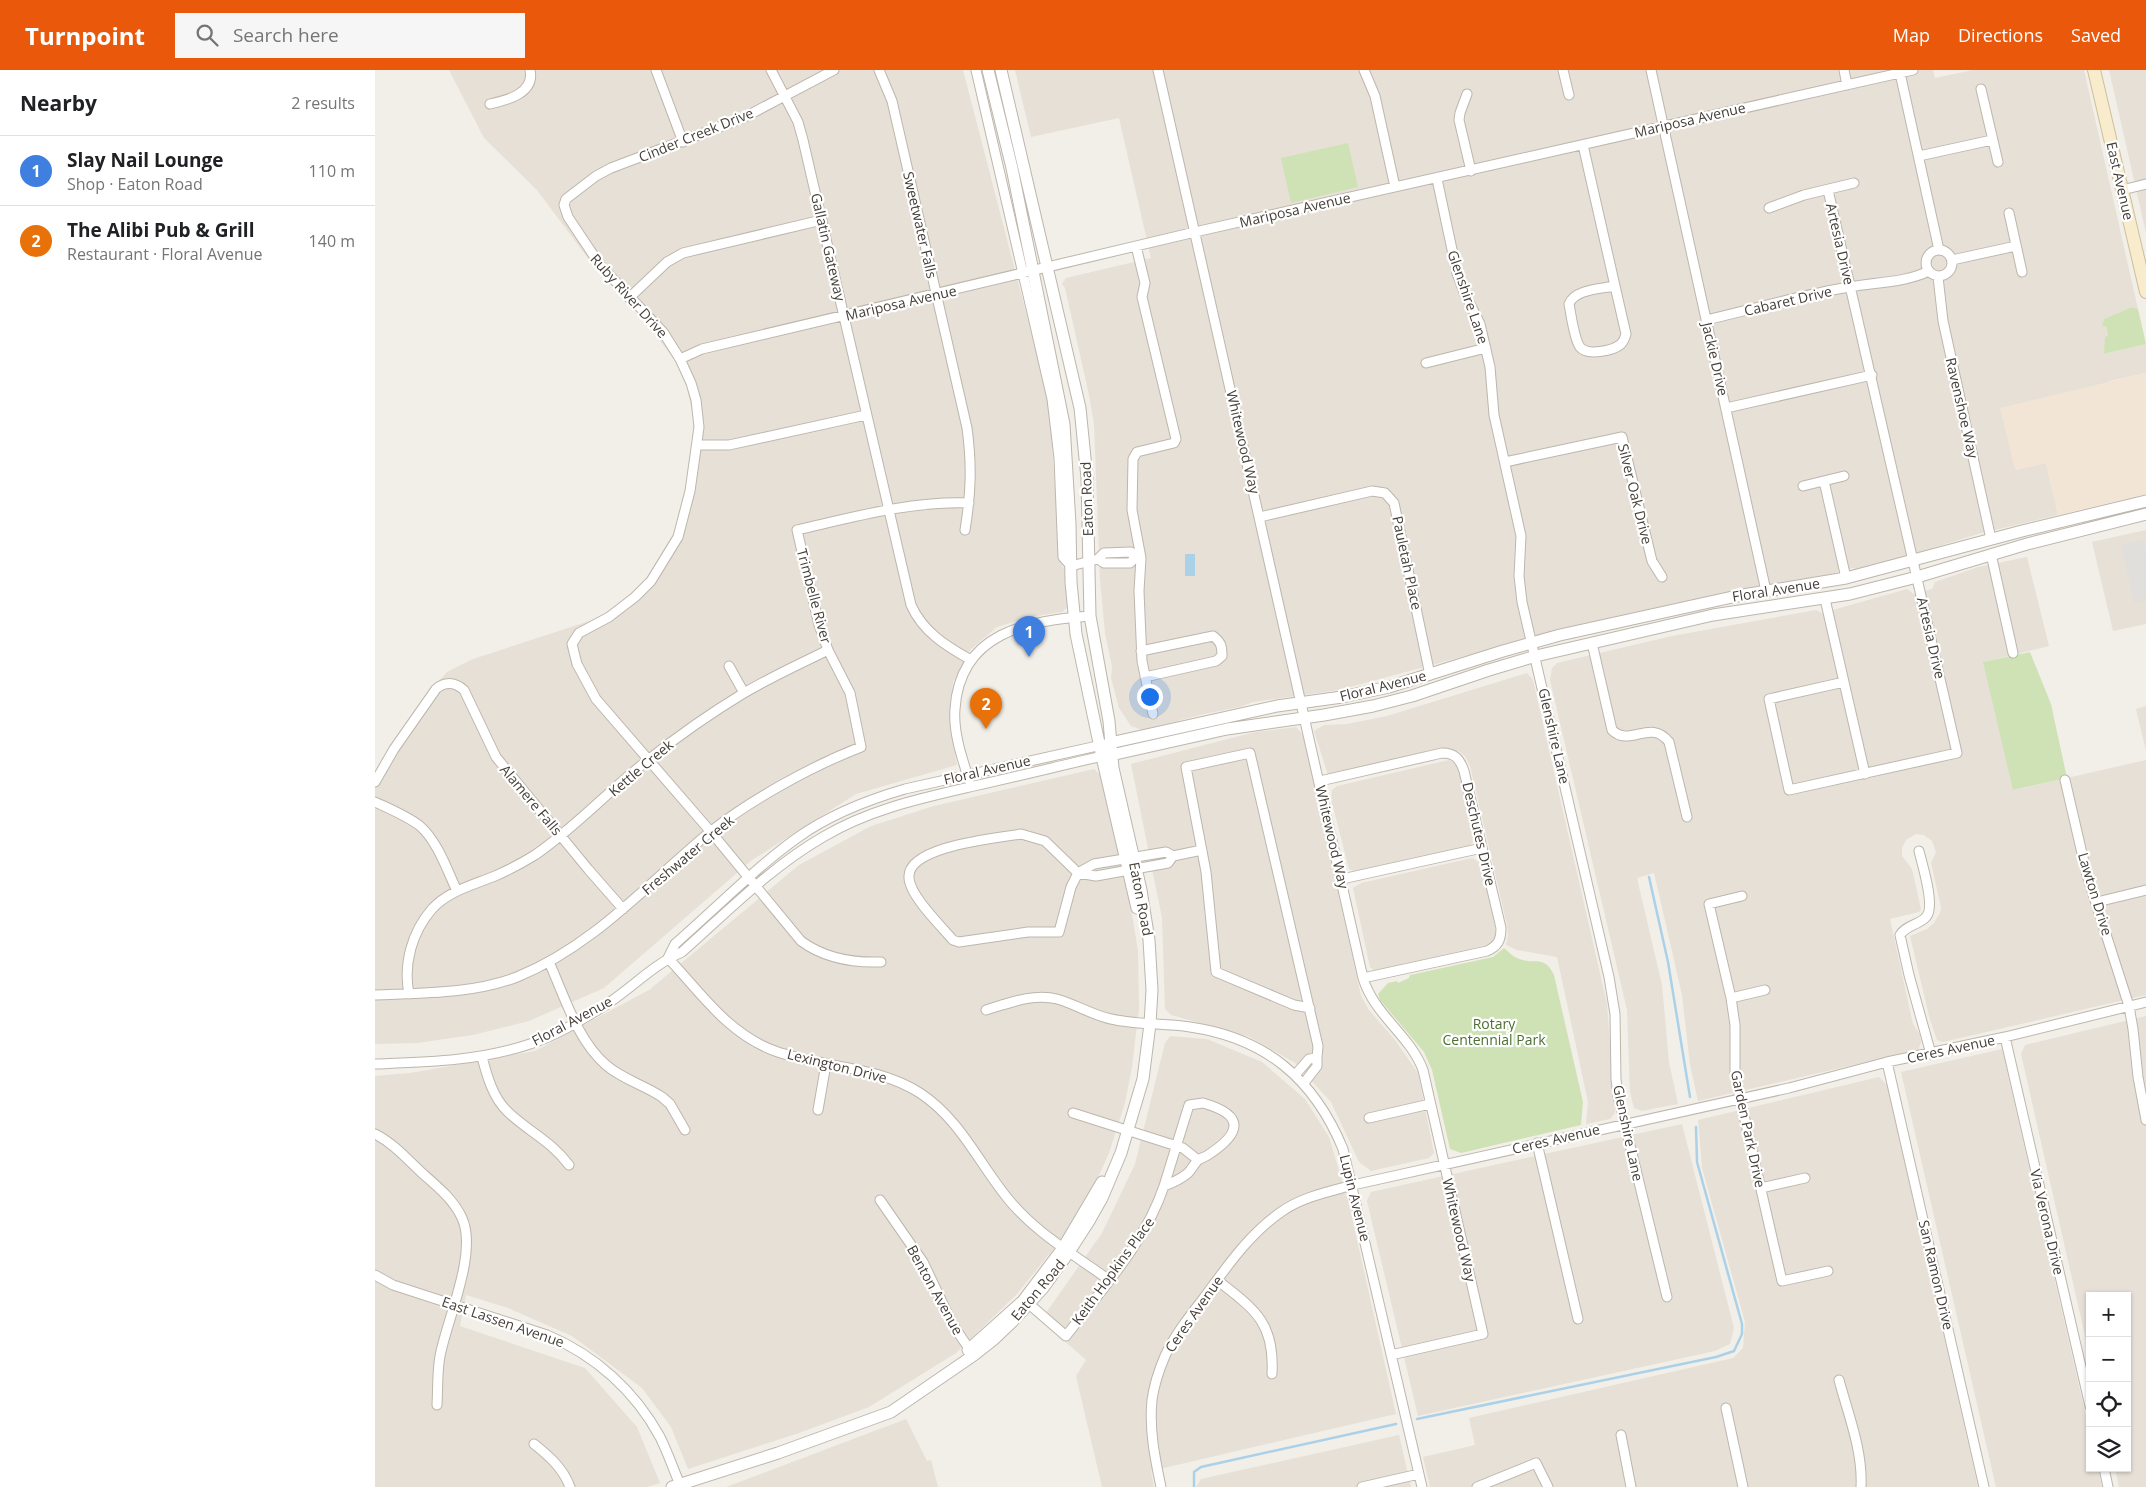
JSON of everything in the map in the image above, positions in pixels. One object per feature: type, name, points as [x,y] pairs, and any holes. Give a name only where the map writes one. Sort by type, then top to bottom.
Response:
[{"type":"main road","name":"East Avenue","points":[[2094,70],[2146,292]]},
{"type":"street","points":[[490,104],[505,101],[528,88],[531,80],[530,70]]},
{"type":"street","points":[[655,70],[683,142]]},
{"type":"street","name":"Gallatin Gateway","points":[[771,70],[798,122],[911,605],[925,628],[936,638],[971,660]]},
{"type":"street","name":"Cinder Creek Drive","points":[[564,205],[569,195],[596,176],[631,160],[743,118],[834,70]]},
{"type":"street","name":"Sweetwater Falls","points":[[879,70],[892,101],[967,428],[971,489],[965,530]]},
{"type":"street","name":"Eaton Road","points":[[677,1484],[778,1454],[891,1412],[1013,1321],[1029,1304],[1102,1198],[1143,1080],[1146,1023],[1152,990],[1149,940],[1075,617],[1064,424],[1028,272],[975,70]]},
{"type":"street","name":"Eaton Road","points":[[988,70],[1012,168],[1028,272]]},
{"type":"street","name":"Eaton Road","points":[[1001,70],[1080,408],[1093,560],[1090,616],[1109,721],[1105,750]]},
{"type":"street","name":"Whitewood Way","points":[[1158,70],[1363,978],[1370,997],[1376,1006],[1413,1048],[1419,1059],[1483,1334],[1391,1355]]},
{"type":"street","points":[[1364,70],[1375,96],[1395,187]]},
{"type":"street","points":[[1563,70],[1569,94]]},
{"type":"street","name":"Jackie Drive","points":[[1651,70],[1766,590]]},
{"type":"street","points":[[1844,70],[1847,84]]},
{"type":"street","name":"Mariposa Avenue","points":[[680,359],[702,349],[936,295],[1047,266],[1913,70]]},
{"type":"street","points":[[1900,73],[1939,250]]},
{"type":"street","points":[[1981,88],[1998,162]]},
{"type":"street","points":[[1467,94],[1459,120],[1471,171]]},
{"type":"street","points":[[1919,156],[1992,140]]},
{"type":"street","points":[[1583,145],[1626,334],[1625,340],[1615,348],[1589,352],[1584,350],[1577,342],[1569,304],[1571,299],[1581,293],[1615,286]]},
{"type":"street","name":"Glenshire Lane","points":[[1437,179],[1457,273],[1480,324],[1490,367],[1494,415],[1521,536],[1519,589],[1613,995],[1616,1030],[1616,1079],[1624,1124],[1667,1297]]},
{"type":"street","points":[[1769,208],[1804,195],[1854,183]]},
{"type":"street","points":[[2123,190],[2146,184]]},
{"type":"street","name":"Artesia Drive","points":[[1828,190],[1957,753],[1789,790],[1769,698],[1844,682]]},
{"type":"street","name":"Ruby River Drive","points":[[564,205],[568,217],[600,266],[663,332],[680,359],[691,383],[696,400],[699,427],[697,445],[690,491],[678,537],[651,581],[635,597],[609,617],[579,633],[574,639],[573,644],[577,664],[596,699],[647,760]]},
{"type":"street","points":[[2009,213],[2022,272]]},
{"type":"street","points":[[629,298],[660,268],[683,253],[822,220]]},
{"type":"street","points":[[1136,246],[1145,284],[1143,297],[1176,439],[1174,443],[1137,452],[1133,459],[1133,510],[1138,558],[1141,651],[1153,714]]},
{"type":"street","points":[[1952,260],[2016,246]]},
{"type":"street","points":[[1939,250],[1947,253],[1952,260],[1948,273],[1938,277],[1929,271],[1926,264],[1928,256],[1939,250]]},
{"type":"street","name":"Cabaret Drive","points":[[1706,320],[1850,286],[1901,280],[1929,271]]},
{"type":"street","name":"Ravenshoe Way","points":[[1938,277],[1943,321],[1991,539]]},
{"type":"street","points":[[1426,363],[1486,348]]},
{"type":"street","points":[[1726,408],[1871,375]]},
{"type":"street","points":[[697,445],[729,445],[866,416]]},
{"type":"street","name":"Silver Oak Drive","points":[[1505,462],[1622,437],[1652,561],[1662,577]]},
{"type":"street","points":[[1803,486],[1843,476]]},
{"type":"street","points":[[1824,481],[1846,578]]},
{"type":"street","name":"Pauletah Place","points":[[1260,517],[1372,491],[1385,492],[1394,503],[1430,675]]},
{"type":"street","points":[[887,509],[942,502],[969,503]]},
{"type":"street","name":"Floral Avenue","points":[[375,1064],[482,1057],[531,1044],[576,1023],[624,992],[668,958],[682,952],[756,887],[801,851],[843,826],[895,805],[971,787],[1205,721],[1367,693],[1532,642],[1766,590],[1846,578],[1991,539],[2146,502]]},
{"type":"street","name":"Trimbelle River","points":[[861,747],[849,692],[828,650],[819,625],[797,530],[887,509]]},
{"type":"street","name":"Floral Avenue","points":[[668,958],[675,944],[797,838],[838,814],[883,796],[967,774],[1227,729],[1304,718],[1393,701],[1536,656],[1713,615],[1825,599],[1917,577],[1991,554],[2146,514]]},
{"type":"street","points":[[1991,554],[2013,653]]},
{"type":"street","points":[[1071,566],[1093,560],[1104,563],[1130,563],[1138,558]]},
{"type":"street","points":[[1825,599],[1865,774]]},
{"type":"street","points":[[971,787],[955,723],[955,710],[962,679],[971,660],[988,642],[1004,632],[1033,623],[1090,616]]},
{"type":"street","points":[[1141,651],[1213,636],[1220,640],[1222,647],[1222,656],[1216,661],[1145,677]]},
{"type":"street","points":[[1592,643],[1612,730],[1617,735],[1624,737],[1653,731],[1665,736],[1669,742],[1687,817]]},
{"type":"street","name":"Kettle Creek","points":[[409,994],[407,963],[414,938],[424,919],[433,908],[457,891],[513,868],[561,836],[647,760],[686,731],[744,693],[828,650]]},
{"type":"street","points":[[729,666],[744,693]]},
{"type":"street","name":"Alamere Falls","points":[[375,782],[393,749],[436,689],[445,684],[453,683],[464,690],[496,757],[623,909]]},
{"type":"street","name":"Freshwater Creek","points":[[375,995],[427,994],[481,986],[515,978],[549,962],[597,931],[711,832],[778,788],[830,759],[861,747]]},
{"type":"street","points":[[1304,1083],[1317,1066],[1318,1046],[1310,1008],[1265,808],[1250,753],[1186,767],[1206,872],[1216,972],[1294,1005],[1310,1008]]},
{"type":"street","name":"Deschutes Drive","points":[[1319,781],[1442,753],[1456,756],[1461,762],[1501,928],[1499,942],[1494,948],[1487,951],[1363,978]]},
{"type":"street","points":[[647,760],[711,832],[790,930],[811,949],[827,955],[859,962],[881,962]]},
{"type":"street","name":"Lawton Drive","points":[[2065,780],[2087,875],[2129,1006],[2137,1077],[2146,1120]]},
{"type":"street","points":[[375,802],[409,818],[421,828],[442,858],[457,891]]},
{"type":"street","points":[[1173,856],[1168,863],[1096,876],[1078,873],[1045,841],[1021,834],[937,850],[924,855],[911,868],[908,877],[913,892],[953,940],[959,942],[1028,932],[1059,932],[1071,887],[1078,873],[1094,864],[1129,857],[1166,852],[1173,856],[1202,850]]},
{"type":"street","points":[[1342,879],[1482,848]]},
{"type":"street","points":[[1919,851],[1929,894],[1929,913],[1926,917],[1903,930],[1901,935],[1909,975],[1931,1054]]},
{"type":"street","points":[[2097,902],[2146,890]]},
{"type":"street","name":"Garden Park Drive","points":[[1742,896],[1709,904],[1731,998],[1735,1025],[1735,1073],[1740,1098],[1782,1281],[1828,1271]]},
{"type":"street","name":"Lexington Drive","points":[[668,958],[715,1011],[746,1037],[774,1050],[826,1064],[877,1074],[920,1093],[953,1122],[1008,1199],[1021,1213],[1045,1235],[1109,1280]]},
{"type":"street","points":[[549,962],[576,1023],[596,1054],[606,1065],[662,1097],[670,1104],[685,1130]]},
{"type":"street","points":[[1731,998],[1765,990]]},
{"type":"street","name":"Lupin Avenue","points":[[986,1010],[1030,998],[1043,997],[1056,999],[1110,1019],[1195,1028],[1236,1037],[1264,1051],[1304,1083],[1322,1106],[1334,1127],[1343,1149],[1422,1487]]},
{"type":"street","name":"Ceres Avenue","points":[[1161,1487],[1151,1443],[1151,1422],[1152,1399],[1165,1355],[1178,1332],[1255,1233],[1283,1211],[1316,1195],[1353,1186],[1705,1105],[1789,1088],[1887,1062],[2005,1037],[2146,1002]]},
{"type":"street","name":"Via Verona Drive","points":[[2005,1037],[2086,1389]]},
{"type":"street","points":[[482,1057],[490,1084],[507,1112],[550,1143],[569,1165]]},
{"type":"street","points":[[1295,1075],[1309,1060],[1317,1058]]},
{"type":"street","name":"San Ramon Drive","points":[[1887,1062],[1985,1487]]},
{"type":"street","points":[[818,1110],[826,1064]]},
{"type":"street","name":"Keith Hopkins Place","points":[[1029,1304],[1066,1336],[1109,1280],[1156,1210],[1189,1105],[1203,1103],[1216,1107],[1233,1118],[1236,1125],[1235,1132],[1208,1155],[1198,1160],[1188,1172],[1164,1186]]},
{"type":"street","points":[[1369,1118],[1430,1104]]},
{"type":"street","points":[[1073,1113],[1176,1146],[1190,1152],[1198,1160]]},
{"type":"street","points":[[375,1134],[389,1142],[440,1189],[454,1204],[463,1220],[466,1235],[466,1255],[440,1356],[437,1405]]},
{"type":"street","points":[[1537,1143],[1577,1319]]},
{"type":"street","points":[[1761,1188],[1805,1178]]},
{"type":"street","name":"Benton Avenue","points":[[880,1200],[923,1262],[953,1325],[971,1352]]},
{"type":"street","points":[[971,1352],[1023,1301],[1066,1250]]},
{"type":"street","name":"East Lassen Avenue","points":[[375,1275],[393,1285],[547,1335],[570,1345],[592,1359],[626,1389],[644,1410],[660,1438],[677,1484]]},
{"type":"street","points":[[1217,1280],[1252,1309],[1262,1320],[1272,1346],[1272,1374]]},
{"type":"street","points":[[1839,1380],[1857,1445],[1861,1487]]},
{"type":"street","points":[[1726,1408],[1743,1487]]},
{"type":"street","points":[[1621,1435],[1631,1487]]},
{"type":"street","points":[[534,1444],[550,1456],[561,1469],[570,1487]]},
{"type":"street","points":[[1477,1487],[1535,1463],[1548,1487]]},
{"type":"street","points":[[2105,1472],[2108,1487]]},
{"type":"street","points":[[1362,1487],[1419,1474]]},
{"type":"shaded area","points":[[449,70],[963,70],[1049,401],[1060,562],[1068,575],[1070,605],[1062,612],[1029,617],[997,627],[970,650],[953,682],[950,725],[957,765],[856,794],[752,860],[604,988],[529,1021],[473,1035],[417,1043],[375,1044],[375,780],[426,696],[447,672],[473,659],[608,615],[649,580],[677,536],[694,451],[693,415],[683,371],[641,316],[596,269],[537,190],[484,138]]},
{"type":"shaded area","points":[[1015,70],[1933,70],[1935,78],[1973,70],[2084,70],[2138,309],[2132,307],[2104,319],[2103,327],[2106,326],[2108,336],[2105,354],[2146,344],[2146,373],[2110,381],[2015,470],[2046,463],[2058,515],[1978,534],[1859,571],[1853,568],[1839,571],[1831,576],[1752,587],[1517,642],[1339,690],[1253,702],[1240,707],[1143,730],[1131,726],[1119,708],[1111,678],[1112,667],[1105,633],[1100,580],[1094,424],[1065,288],[1062,284],[1066,278],[1151,258],[1119,118],[1031,137]]},
{"type":"shaded area","points":[[2109,70],[2146,70],[2146,233]]},
{"type":"shaded area","points":[[2146,373],[2146,494],[2058,515],[2046,463],[2015,470],[2000,408]]},
{"type":"shaded area","points":[[2146,530],[2146,624],[2113,631],[2092,542]]},
{"type":"shaded area","points":[[2144,540],[2146,550],[2146,601],[2134,603],[2121,545]]},
{"type":"shaded area","points":[[2027,557],[2049,646],[1984,662],[2014,790],[2146,760],[2146,995],[1943,1042],[1937,1040],[1930,1020],[1910,936],[1927,929],[1934,923],[1940,913],[1941,907],[1931,863],[1936,852],[1932,841],[1924,835],[1916,834],[1906,840],[1902,848],[1902,856],[1912,869],[1921,909],[1919,912],[1890,919],[1913,1024],[1920,1035],[1921,1043],[1918,1050],[1698,1101],[1690,1065],[1682,995],[1654,873],[1637,878],[1662,985],[1669,1062],[1678,1104],[1642,1111],[1634,1108],[1630,1092],[1627,1010],[1550,680],[1552,668],[1557,663],[1672,636],[1816,610],[1822,613],[1907,589],[1914,594],[1932,589],[1935,582],[1978,567]]},
{"type":"shaded area","points":[[1527,673],[1533,680],[1607,1004],[1615,1113],[1610,1119],[1586,1124],[1588,1102],[1557,957],[1517,950],[1506,945],[1507,925],[1470,766],[1465,756],[1458,751],[1447,749],[1328,775],[1314,731],[1324,725],[1347,724],[1387,716]]},
{"type":"shaded area","points":[[2146,706],[2146,751],[2136,709]]},
{"type":"shaded area","points":[[1296,727],[1304,736],[1361,996],[1369,1010],[1395,1040],[1418,1073],[1434,1153],[1429,1158],[1371,1171],[1359,1162],[1331,1102],[1295,1063],[1250,1037],[1171,1015],[1165,1009],[1162,918],[1131,764],[1255,732]]},
{"type":"shaded area","points":[[1449,760],[1459,768],[1475,834],[1474,841],[1470,846],[1356,872],[1349,869],[1331,799],[1332,790],[1337,786]]},
{"type":"shaded area","points":[[1094,769],[1103,777],[1127,884],[1138,951],[1139,1008],[1132,1067],[1125,1103],[1109,1153],[1089,1197],[1063,1237],[1017,1294],[956,1353],[869,1407],[799,1433],[688,1469],[671,1427],[642,1388],[572,1336],[508,1308],[466,1295],[460,1326],[585,1368],[637,1427],[660,1483],[647,1487],[375,1487],[375,1076],[410,1073],[535,1051],[649,990],[799,865],[871,826],[934,806]]},
{"type":"shaded area","points":[[1472,858],[1481,863],[1497,936],[1492,944],[1375,971],[1370,967],[1353,888],[1361,883]]},
{"type":"shaded area","points":[[2146,1016],[2146,1487],[2119,1487],[2116,1472],[2131,1472],[2131,1292],[2086,1292],[2086,1340],[2021,1054],[2025,1045]]},
{"type":"shaded area","points":[[1170,1036],[1207,1039],[1262,1062],[1305,1099],[1329,1137],[1349,1204],[1396,1414],[1151,1471],[1154,1487],[1102,1487],[1076,1376],[1086,1360],[1041,1320],[1102,1233],[1135,1164],[1165,1043]]},
{"type":"shaded area","points":[[2002,1049],[2086,1416],[2086,1472],[2099,1472],[2102,1487],[1996,1487],[1901,1072]]},
{"type":"shaded area","points":[[1879,1077],[1887,1085],[1978,1487],[1430,1487],[1423,1457],[1475,1445],[1469,1418],[1733,1358],[1743,1348],[1745,1322],[1702,1168],[1698,1120]]},
{"type":"shaded area","points":[[1682,1124],[1734,1328],[1730,1344],[1715,1351],[1418,1416],[1367,1201],[1371,1192]]},
{"type":"shaded area","points":[[906,1419],[927,1461],[931,1460],[938,1487],[726,1487]]},
{"type":"shaded area","points":[[1399,1435],[1411,1487],[1196,1487],[1201,1479]]},
{"type":"green space","points":[[1348,143],[1358,187],[1291,203],[1281,158]]},
{"type":"green space","points":[[2132,307],[2138,309],[2146,344],[2104,354],[2105,337],[2108,336],[2106,326],[2102,327],[2104,319]]},
{"type":"green space","points":[[2030,652],[2051,704],[2067,778],[2013,790],[1983,662]]},
{"type":"green space","name":"Rotary Centennial Park","points":[[1504,948],[1517,958],[1546,964],[1554,975],[1583,1102],[1581,1125],[1461,1153],[1450,1149],[1432,1070],[1424,1052],[1380,1000],[1378,994],[1388,983],[1397,981],[1398,983],[1409,978],[1410,975],[1493,957]]},
{"type":"water","points":[[1185,554],[1195,554],[1195,576],[1185,576]]},
{"type":"waterway","points":[[1649,877],[1668,962],[1690,1097]]},
{"type":"waterway","points":[[1417,1419],[1716,1357],[1734,1351],[1742,1334],[1742,1324],[1697,1162],[1696,1127]]},
{"type":"waterway","points":[[1194,1487],[1194,1472],[1201,1467],[1396,1424]]},
{"type":"place","name":"Slay Nail Lounge","points":[[1029,657]]},
{"type":"place","name":"The Alibi Pub & Grill","points":[[986,729]]}]
